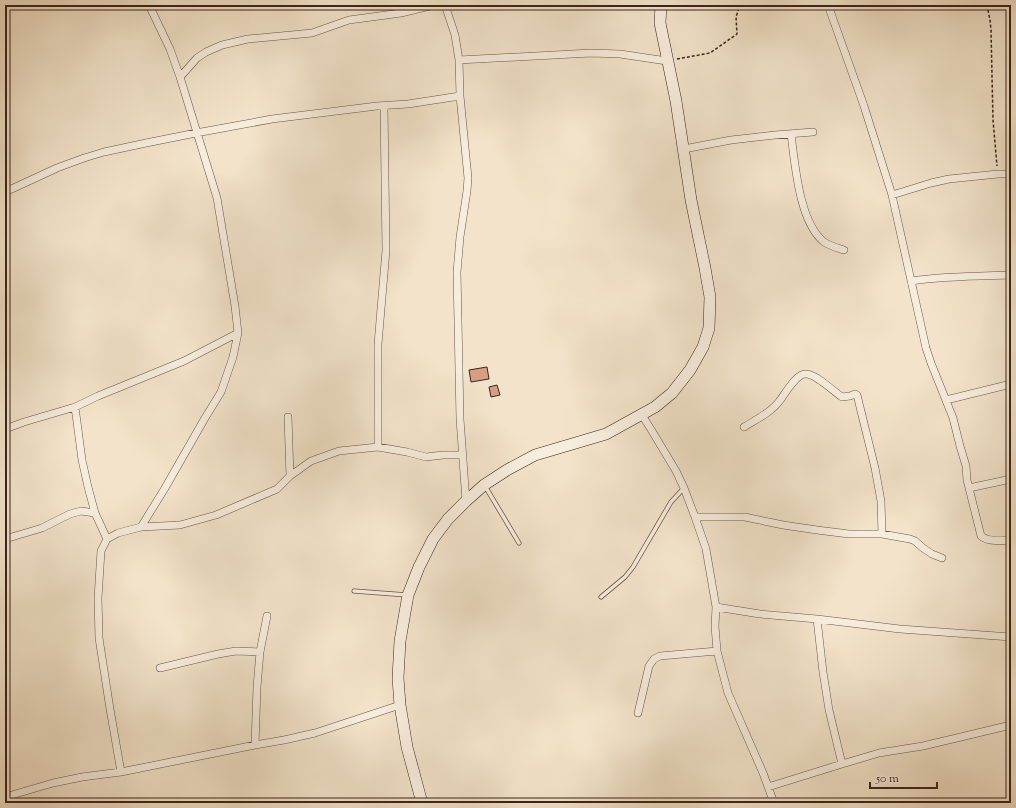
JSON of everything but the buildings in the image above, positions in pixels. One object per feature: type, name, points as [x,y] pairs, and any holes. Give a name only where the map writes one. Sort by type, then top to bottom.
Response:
[{"type":"main road","points":[[422,803],[407,747],[400,704],[398,678],[400,641],[408,595],[419,567],[434,540],[448,519],[466,501],[507,470],[535,455],[606,434],[654,407],[672,393],[690,370],[703,347],[708,328],[710,297],[676,101],[660,23],[661,5]]},
{"type":"street","points":[[141,527],[221,392],[233,358],[238,333],[217,198],[212,179],[170,49],[149,5]]},
{"type":"street","points":[[180,77],[197,58],[222,45],[248,39],[312,33],[349,20],[401,13],[434,5]]},
{"type":"street","points":[[445,5],[455,35],[459,60],[460,96],[468,178],[457,272],[462,454],[466,501]]},
{"type":"street","points":[[828,5],[864,106],[892,195],[926,348],[953,418],[966,466],[969,488],[981,536],[984,539],[997,541],[1011,540]]},
{"type":"street","points":[[459,60],[592,53],[620,54],[667,60]]},
{"type":"street","points":[[5,192],[57,168],[84,158],[196,133],[272,119],[408,104],[460,96]]},
{"type":"street","points":[[378,447],[378,344],[386,250],[384,106]]},
{"type":"street","points":[[684,149],[731,140],[813,132]]},
{"type":"street","points":[[791,134],[798,183],[810,224],[825,242],[844,250]]},
{"type":"street","points":[[892,195],[949,179],[1011,174]]},
{"type":"street","points":[[911,281],[926,278],[1011,275]]},
{"type":"street","points":[[5,429],[75,407],[184,361],[238,333]]},
{"type":"street","points":[[744,427],[777,405],[799,376],[806,374],[815,377],[842,397],[855,394],[857,395],[861,405],[880,494],[882,534]]},
{"type":"street","points":[[946,400],[1011,384]]},
{"type":"street","points":[[75,407],[82,460],[88,487],[95,513],[106,540]]},
{"type":"street","points":[[642,415],[676,471],[684,488],[706,549],[716,607],[715,626],[717,651],[728,693],[774,803]]},
{"type":"street","points":[[288,417],[290,476]]},
{"type":"street","points":[[121,772],[99,638],[98,598],[100,559],[101,551],[106,540],[118,533],[141,527],[180,525],[216,514],[277,489],[290,476],[311,461],[339,451],[378,447],[426,457],[462,454]]},
{"type":"street","points":[[969,488],[1011,479]]},
{"type":"street","points":[[5,540],[42,528],[70,514],[81,511],[95,513]]},
{"type":"street","points":[[695,517],[745,517],[817,530],[849,534],[882,534],[910,538],[932,554],[942,558]]},
{"type":"street","points":[[716,607],[760,614],[900,629],[1011,637]]},
{"type":"street","points":[[255,745],[260,652],[267,616]]},
{"type":"street","points":[[817,619],[828,703],[842,764]]},
{"type":"street","points":[[160,668],[236,651],[260,652]]},
{"type":"street","points":[[638,712],[649,666],[654,659],[671,654],[717,651]]},
{"type":"street","points":[[6,796],[53,783],[82,777],[121,772],[315,733],[400,704]]},
{"type":"street","points":[[768,787],[879,753],[923,746],[1011,725]]},
{"type":"lane","points":[[484,486],[519,543]]},
{"type":"lane","points":[[601,597],[624,578],[633,567],[672,502],[684,488]]},
{"type":"lane","points":[[354,592],[408,595]]},
{"type":"path","points":[[667,60],[710,53],[737,34],[736,18],[740,5]]},
{"type":"path","points":[[987,5],[991,30],[993,120],[998,174]]}]
